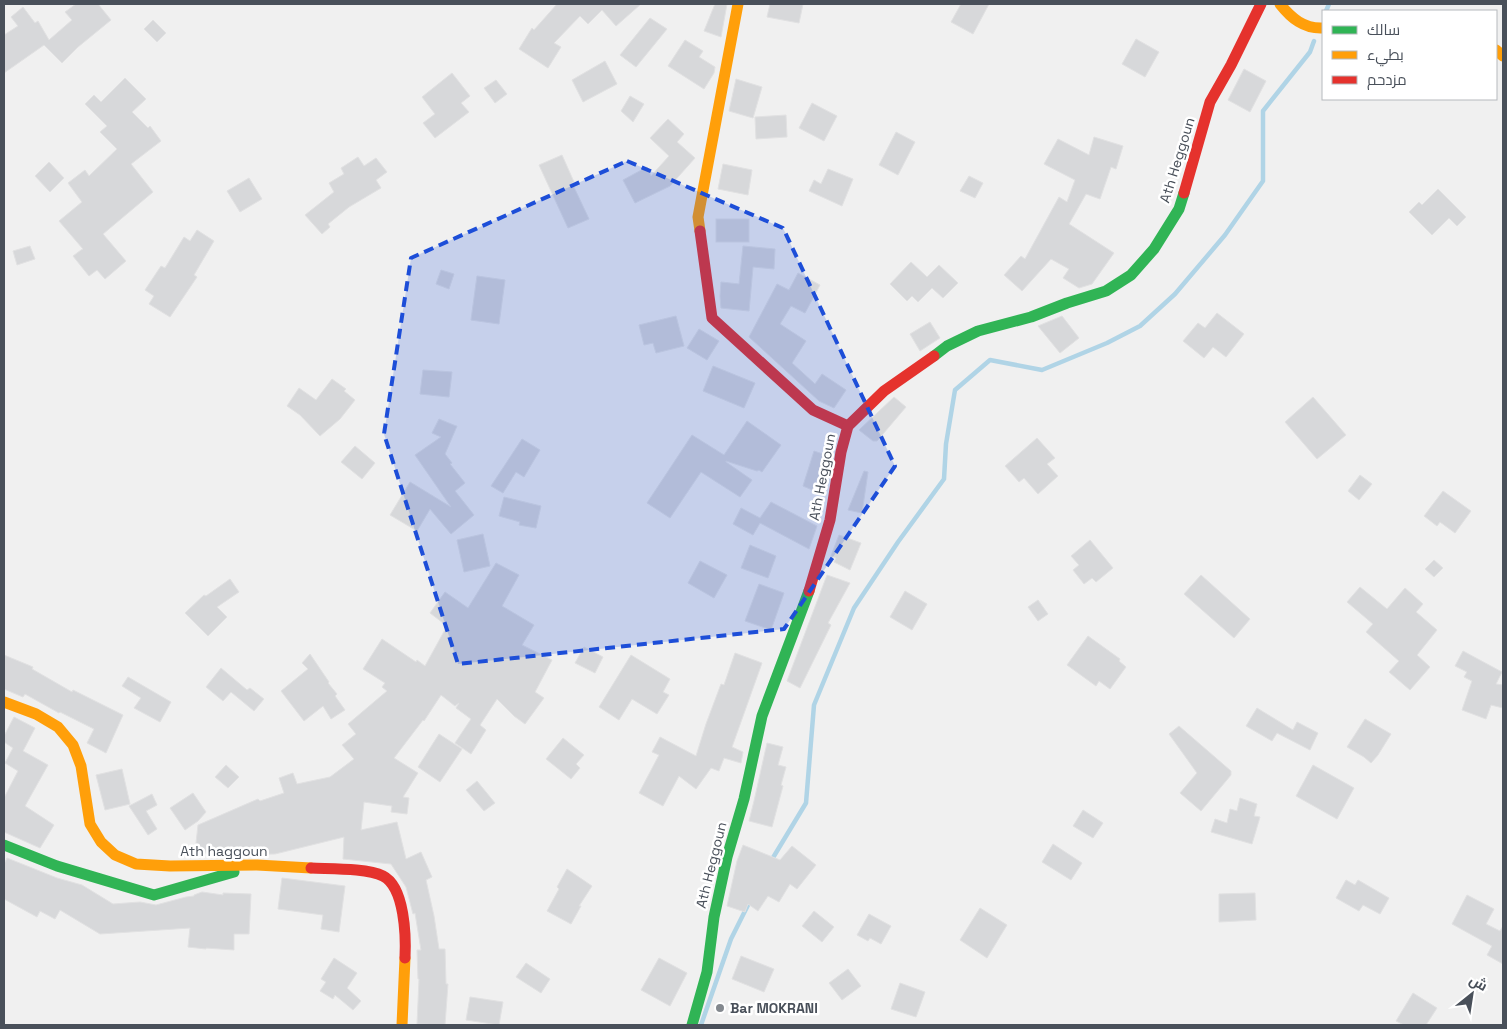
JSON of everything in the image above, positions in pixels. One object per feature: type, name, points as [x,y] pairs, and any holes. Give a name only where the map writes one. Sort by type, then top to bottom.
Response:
[{"type":"street","points":[[738,4],[698,217],[712,318],[813,410],[848,426]]},
{"type":"street","name":"Ath Heggoun","points":[[692,1025],[707,972],[714,917],[727,857],[744,799],[762,716],[807,599],[830,520],[841,452],[848,426],[884,391],[947,346],[978,331],[1031,317],[1106,291],[1131,275],[1154,249],[1179,209],[1210,102],[1231,65],[1261,4]]},
{"type":"street","points":[[1280,4],[1299,23],[1309,28],[1322,28]]},
{"type":"street","name":"Ath haggoun","points":[[4,702],[36,714],[58,727],[73,745],[81,766],[90,824],[101,842],[116,855],[136,864],[170,866],[257,865],[362,871],[377,873],[387,879],[396,891],[401,904],[406,951],[402,1025]]},
{"type":"street","points":[[4,845],[57,866],[154,895],[257,865]]},
{"type":"highlighted area","points":[[627,161],[783,228],[895,466],[784,629],[458,664],[384,434],[411,258]]},
{"type":"building","points":[[76,4],[98,4],[111,20],[62,63],[44,45],[4,73],[4,35],[18,26],[11,17],[23,7],[35,23],[38,21],[49,40],[72,20],[65,12]]},
{"type":"building","points":[[557,4],[641,4],[616,26],[602,10],[588,24],[580,16],[554,43],[561,47],[548,68],[519,49],[532,28],[534,30]]},
{"type":"building","points":[[715,4],[727,4],[721,37],[704,31]]},
{"type":"building","points":[[770,4],[803,4],[799,23],[767,17]]},
{"type":"building","points":[[961,4],[989,4],[973,34],[951,22]]},
{"type":"building","points":[[650,18],[667,29],[636,67],[620,55]]},
{"type":"building","points":[[153,20],[166,33],[157,42],[144,29]]},
{"type":"building","points":[[1136,39],[1159,52],[1145,77],[1122,64]]},
{"type":"building","points":[[685,40],[703,51],[699,57],[715,67],[714,73],[704,89],[668,66]]},
{"type":"building","points":[[605,61],[617,84],[583,102],[572,80]]},
{"type":"building","points":[[1244,69],[1266,81],[1250,112],[1228,100]]},
{"type":"building","points":[[452,73],[470,96],[461,103],[469,112],[435,138],[423,123],[435,114],[422,97]]},
{"type":"building","points":[[125,78],[146,99],[132,112],[148,128],[150,126],[161,141],[131,164],[153,192],[103,234],[126,261],[105,279],[97,270],[89,276],[73,256],[83,249],[59,221],[82,202],[68,183],[85,170],[89,176],[117,149],[100,132],[107,126],[85,104],[94,95],[101,102]]},
{"type":"building","points":[[736,79],[762,87],[753,118],[729,111]]},
{"type":"building","points":[[496,80],[507,94],[495,103],[484,88]]},
{"type":"building","points":[[630,96],[644,104],[633,122],[621,111]]},
{"type":"building","points":[[812,103],[837,116],[824,141],[799,128]]},
{"type":"building","points":[[786,115],[787,137],[756,139],[755,117]]},
{"type":"building","points":[[668,119],[684,134],[677,142],[695,158],[670,186],[635,203],[623,180],[647,167],[651,176],[669,156],[650,138]]},
{"type":"building","points":[[896,132],[915,142],[898,175],[879,165]]},
{"type":"building","points":[[1094,137],[1123,146],[1116,169],[1111,167],[1100,199],[1086,194],[1069,224],[1114,253],[1092,284],[1079,288],[1063,278],[1069,269],[1051,259],[1022,291],[1004,275],[1021,256],[1025,259],[1059,197],[1067,202],[1075,180],[1044,164],[1058,139],[1089,155]]},
{"type":"building","points":[[562,155],[574,182],[572,183],[589,219],[568,228],[539,165]]},
{"type":"building","points":[[358,157],[364,166],[376,158],[387,172],[376,180],[381,188],[349,207],[328,224],[330,227],[322,234],[305,215],[334,192],[329,183],[344,174],[341,168]]},
{"type":"building","points":[[49,162],[64,178],[50,192],[35,176]]},
{"type":"building","points":[[723,164],[752,170],[748,195],[718,189]]},
{"type":"building","points":[[828,169],[853,179],[842,206],[809,191],[814,180],[821,184]]},
{"type":"building","points":[[969,176],[983,183],[975,198],[960,191]]},
{"type":"building","points":[[249,178],[262,199],[240,212],[227,191]]},
{"type":"building","points":[[1438,189],[1466,217],[1457,226],[1449,218],[1432,235],[1409,212],[1419,202],[1422,205]]},
{"type":"building","points":[[716,219],[749,219],[749,242],[716,242]]},
{"type":"building","points":[[197,230],[214,241],[194,275],[197,277],[170,317],[149,304],[154,296],[145,290],[161,266],[165,268],[184,237],[190,241]]},
{"type":"building","points":[[30,246],[35,259],[17,265],[13,251]]},
{"type":"building","points":[[743,246],[775,249],[774,269],[753,267],[749,311],[721,308],[721,282],[739,284]]},
{"type":"building","points":[[911,262],[927,277],[939,265],[958,283],[943,298],[932,288],[918,302],[912,296],[907,301],[890,284]]},
{"type":"building","points":[[441,270],[454,274],[449,289],[436,284]]},
{"type":"building","points":[[798,273],[820,285],[805,313],[791,306],[780,324],[806,341],[792,363],[815,384],[822,374],[846,390],[834,408],[819,401],[749,337],[777,284],[789,290]]},
{"type":"building","points":[[477,276],[505,280],[499,324],[471,320]]},
{"type":"building","points":[[1217,313],[1244,334],[1226,357],[1213,347],[1204,358],[1183,341],[1198,323],[1205,328]]},
{"type":"building","points":[[676,316],[684,346],[656,353],[653,343],[644,345],[639,325]]},
{"type":"building","points":[[1062,316],[1079,338],[1060,353],[1038,326]]},
{"type":"building","points":[[930,322],[940,338],[920,351],[910,334]]},
{"type":"building","points":[[699,329],[719,341],[707,360],[687,348]]},
{"type":"building","points":[[713,366],[755,383],[744,408],[703,391]]},
{"type":"building","points":[[423,370],[452,372],[449,397],[420,394]]},
{"type":"building","points":[[332,379],[346,389],[344,391],[355,400],[340,419],[320,436],[300,415],[287,406],[299,388],[316,400]]},
{"type":"building","points":[[894,397],[906,407],[877,441],[873,441],[859,430]]},
{"type":"building","points":[[1313,397],[1346,435],[1317,459],[1285,422]]},
{"type":"building","points":[[439,419],[457,426],[445,454],[452,463],[450,464],[465,483],[455,491],[474,515],[451,534],[430,509],[417,531],[390,515],[410,482],[451,507],[415,455],[441,437],[432,433]]},
{"type":"building","points":[[747,421],[781,445],[762,472],[726,461],[752,480],[740,497],[701,472],[670,518],[647,503],[692,435],[724,455]]},
{"type":"building","points":[[1037,438],[1055,458],[1047,464],[1058,476],[1038,494],[1024,478],[1019,482],[1005,466]]},
{"type":"building","points":[[522,439],[540,450],[524,477],[516,472],[503,493],[491,486]]},
{"type":"building","points":[[355,446],[375,463],[362,479],[341,462]]},
{"type":"building","points":[[814,451],[829,456],[817,492],[803,486]]},
{"type":"building","points":[[864,471],[868,472],[862,513],[848,510]]},
{"type":"building","points":[[1360,475],[1372,484],[1359,500],[1348,491]]},
{"type":"building","points":[[1443,491],[1471,511],[1455,533],[1440,522],[1437,526],[1424,516]]},
{"type":"building","points":[[504,497],[541,506],[536,528],[519,525],[520,522],[499,516]]},
{"type":"building","points":[[771,502],[817,526],[809,549],[760,523],[753,535],[733,524],[741,508],[760,518]]},
{"type":"building","points":[[483,534],[490,566],[464,572],[457,540]]},
{"type":"building","points":[[839,535],[861,543],[850,570],[834,562],[836,558],[831,556]]},
{"type":"building","points":[[1090,540],[1113,568],[1096,582],[1092,578],[1084,584],[1073,570],[1079,565],[1071,556]]},
{"type":"building","points":[[750,545],[776,556],[768,578],[741,568]]},
{"type":"building","points":[[1434,560],[1443,568],[1434,577],[1425,569]]},
{"type":"building","points":[[700,561],[727,575],[714,598],[688,583]]},
{"type":"building","points":[[496,563],[519,575],[502,606],[534,625],[522,645],[552,660],[535,692],[544,698],[525,724],[497,699],[480,725],[486,730],[471,754],[455,743],[471,719],[456,708],[459,703],[455,706],[441,695],[424,721],[394,758],[418,773],[403,797],[409,798],[407,814],[391,812],[392,806],[364,802],[361,830],[397,822],[406,859],[421,852],[432,877],[426,880],[439,949],[445,949],[446,984],[448,984],[445,1025],[417,1024],[419,979],[417,950],[421,950],[415,913],[413,914],[406,887],[391,864],[343,859],[344,837],[275,854],[225,855],[195,852],[198,825],[258,799],[260,801],[284,793],[279,778],[293,773],[297,784],[330,777],[354,759],[342,745],[356,734],[348,724],[387,691],[382,687],[385,683],[363,669],[382,639],[425,666],[447,626],[430,613],[445,592],[468,608]]},
{"type":"building","points":[[827,575],[850,583],[828,623],[831,625],[800,688],[787,681]]},
{"type":"building","points":[[1201,575],[1250,619],[1234,638],[1184,594]]},
{"type":"building","points":[[230,579],[239,592],[217,607],[227,617],[208,636],[185,613],[204,595],[206,596]]},
{"type":"building","points":[[759,584],[784,593],[771,630],[745,621]]},
{"type":"building","points":[[1360,587],[1387,609],[1405,588],[1423,604],[1416,612],[1437,630],[1417,655],[1430,667],[1410,690],[1389,672],[1399,661],[1366,632],[1373,624],[1347,602]]},
{"type":"building","points":[[905,591],[927,604],[912,630],[890,617]]},
{"type":"building","points":[[1038,600],[1048,614],[1038,621],[1028,607]]},
{"type":"building","points":[[1088,636],[1120,659],[1119,661],[1126,667],[1110,689],[1099,681],[1096,686],[1067,665]]},
{"type":"building","points":[[584,647],[603,657],[595,673],[575,663]]},
{"type":"building","points":[[1463,651],[1502,672],[1496,684],[1503,685],[1503,708],[1491,705],[1486,719],[1462,710],[1472,681],[1464,677],[1467,672],[1455,666]]},
{"type":"building","points":[[735,653],[762,663],[732,747],[743,752],[741,763],[724,758],[719,771],[711,768],[696,789],[679,776],[663,806],[639,793],[659,755],[652,752],[660,737],[696,756],[721,684],[724,685]]},
{"type":"building","points":[[310,654],[337,694],[335,696],[345,710],[331,719],[323,706],[304,721],[281,691],[308,669],[302,663]]},
{"type":"building","points":[[4,655],[33,667],[32,669],[72,692],[73,690],[123,715],[106,753],[87,743],[94,729],[59,713],[25,694],[23,697],[4,689]]},
{"type":"building","points":[[631,655],[670,679],[663,692],[669,695],[657,714],[632,699],[619,720],[599,707]]},
{"type":"building","points":[[221,668],[247,690],[250,688],[264,699],[254,711],[231,692],[223,701],[206,687]]},
{"type":"building","points":[[128,677],[171,702],[160,722],[134,708],[141,698],[122,686]]},
{"type":"building","points":[[1257,708],[1293,730],[1297,722],[1318,733],[1310,750],[1277,733],[1272,741],[1246,726]]},
{"type":"building","points":[[14,717],[35,728],[23,751],[48,765],[25,806],[54,825],[40,848],[4,832],[4,798],[18,771],[5,763],[13,748],[4,742],[4,736]]},
{"type":"building","points":[[1365,719],[1391,734],[1371,763],[1347,747]]},
{"type":"building","points":[[1179,726],[1231,771],[1231,775],[1201,811],[1180,793],[1197,773],[1169,734]]},
{"type":"building","points":[[439,734],[462,749],[440,782],[418,767]]},
{"type":"building","points":[[563,738],[584,755],[576,764],[580,768],[571,779],[546,759]]},
{"type":"building","points":[[767,743],[783,747],[778,765],[786,767],[772,827],[749,821]]},
{"type":"building","points":[[226,765],[239,777],[228,788],[215,777]]},
{"type":"building","points":[[1313,765],[1354,788],[1337,819],[1296,796]]},
{"type":"building","points":[[122,769],[130,804],[105,810],[96,775]]},
{"type":"building","points":[[477,781],[495,803],[484,811],[466,790]]},
{"type":"building","points":[[193,793],[206,812],[198,821],[185,830],[170,808]]},
{"type":"building","points":[[152,794],[157,805],[146,811],[157,829],[148,835],[129,806]]},
{"type":"building","points":[[1240,798],[1257,804],[1254,816],[1260,817],[1252,844],[1211,832],[1215,819],[1227,823],[1230,809],[1237,811]]},
{"type":"building","points":[[1083,810],[1103,823],[1093,838],[1073,826]]},
{"type":"building","points":[[1053,844],[1082,863],[1071,880],[1042,862]]},
{"type":"building","points":[[743,845],[780,860],[792,846],[816,865],[797,889],[790,884],[779,902],[768,896],[758,911],[748,904],[745,912],[727,906],[737,861]]},
{"type":"building","points":[[7,858],[57,878],[82,885],[113,904],[140,902],[156,905],[194,896],[202,892],[223,895],[223,893],[251,894],[249,934],[234,934],[234,950],[206,949],[188,947],[190,928],[100,934],[60,910],[55,919],[40,911],[37,917],[4,899],[4,864]]},
{"type":"building","points":[[567,869],[592,886],[579,906],[581,906],[571,924],[547,911]]},
{"type":"building","points":[[282,878],[345,886],[339,932],[321,929],[323,915],[278,909]]},
{"type":"building","points":[[1346,880],[1355,885],[1358,880],[1389,898],[1380,914],[1363,905],[1359,911],[1336,898]]},
{"type":"building","points":[[1255,893],[1256,920],[1219,922],[1219,894]]},
{"type":"building","points":[[1467,895],[1494,909],[1486,924],[1500,931],[1503,926],[1503,964],[1487,955],[1492,946],[1452,924]]},
{"type":"building","points":[[980,908],[1007,925],[987,958],[960,940]]},
{"type":"building","points":[[814,911],[834,927],[822,942],[802,926]]},
{"type":"building","points":[[869,914],[891,926],[881,944],[870,938],[868,941],[857,935]]},
{"type":"building","points":[[741,956],[774,969],[764,992],[732,979]]},
{"type":"building","points":[[334,958],[357,973],[347,988],[361,1001],[353,1010],[335,995],[333,999],[320,991],[326,982],[321,979]]},
{"type":"building","points":[[659,958],[687,973],[670,1006],[641,990]]},
{"type":"building","points":[[526,963],[550,979],[541,993],[516,977]]},
{"type":"building","points":[[848,969],[861,986],[842,1000],[829,983]]},
{"type":"building","points":[[900,983],[925,992],[916,1017],[891,1009]]},
{"type":"building","points":[[1413,993],[1437,1008],[1426,1025],[1404,1025],[1396,1021]]},
{"type":"building","points":[[470,997],[503,1002],[499,1025],[466,1020]]},
{"type":"waterway","points":[[1326,10],[1329,4]]},
{"type":"waterway","points":[[771,861],[806,803],[814,705],[854,608],[898,542],[944,479],[946,444],[955,390],[990,360],[1042,370],[1107,343],[1140,326],[1175,294],[1225,235],[1263,181],[1263,111],[1310,52],[1314,41]]},
{"type":"waterway","points":[[701,1025],[731,939],[751,899]]},
{"type":"traffic: fast","points":[[934,356],[947,346],[978,331],[1031,317],[1106,291],[1131,275],[1154,249],[1179,209],[1184,193]]},
{"type":"traffic: fast","points":[[692,1025],[707,972],[714,917],[727,857],[744,799],[762,716],[809,591]]},
{"type":"traffic: fast","points":[[4,845],[57,866],[154,895],[234,872]]},
{"type":"traffic: slow","points":[[700,231],[698,217],[738,4]]},
{"type":"traffic: slow","points":[[1280,4],[1298,22],[1310,27],[1322,28]]},
{"type":"traffic: slow","points":[[1497,51],[1503,56]]},
{"type":"traffic: slow","points":[[4,702],[36,714],[58,727],[73,745],[81,766],[90,824],[101,842],[115,855],[136,864],[170,866],[257,865],[311,868]]},
{"type":"traffic: slow","points":[[402,1025],[405,958]]},
{"type":"traffic: jam","points":[[1184,193],[1210,102],[1231,65],[1261,4]]},
{"type":"traffic: jam","points":[[700,231],[712,318],[813,410],[848,426]]},
{"type":"traffic: jam","points":[[809,591],[830,520],[841,452],[848,426],[884,391],[934,356]]},
{"type":"traffic: jam","points":[[311,868],[348,869],[376,873],[390,882],[396,891],[403,913],[405,958]]},
{"type":"place","name":"Bar MOKRANI","points":[[720,1008]]}]
